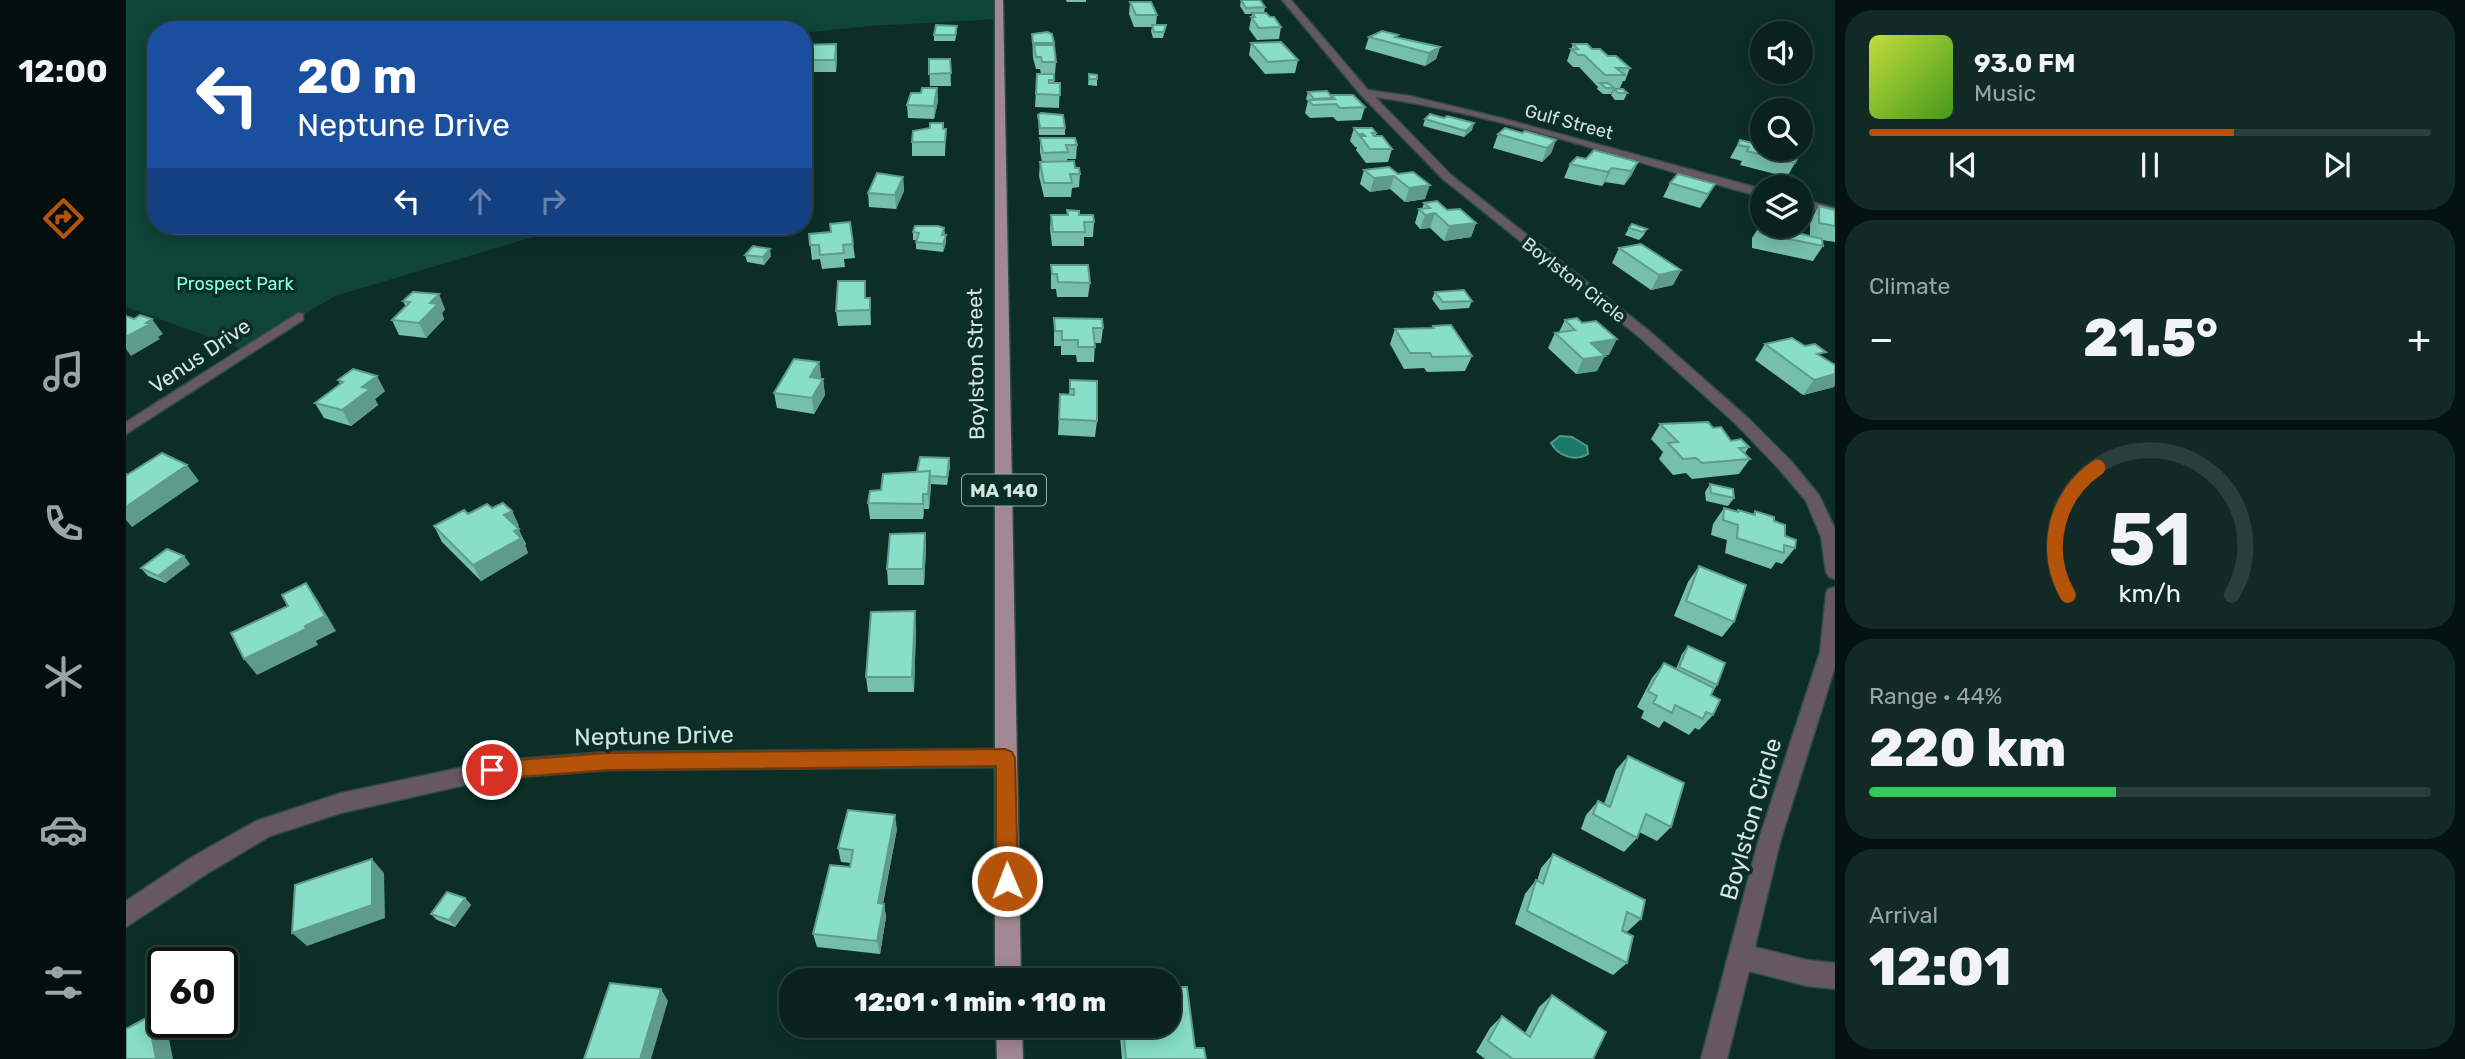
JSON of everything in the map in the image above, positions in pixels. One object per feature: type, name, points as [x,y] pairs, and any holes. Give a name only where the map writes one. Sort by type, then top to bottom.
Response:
[{"type":"main road","name":"Boylston Street","points":[[999,0],[1009,968]]},
{"type":"main road","points":[[1009,1038],[1010,1059]]},
{"type":"street","name":"Boylston Circle","points":[[1286,0],[1415,148],[1451,181],[1643,333],[1768,448],[1813,499],[1830,537],[1835,572]]},
{"type":"street","name":"Gulf Street","points":[[1365,93],[1410,99],[1497,120],[1750,190]]},
{"type":"street","points":[[1813,206],[1835,212]]},
{"type":"street","name":"Venus Drive","points":[[126,429],[298,317]]},
{"type":"street","name":"Boylston Circle","points":[[1714,1059],[1769,842],[1830,652],[1835,594]]},
{"type":"street","name":"Neptune Drive","points":[[126,915],[200,865],[264,828],[341,803],[492,770],[608,761],[1005,758]]},
{"type":"street","points":[[1740,956],[1835,976]]},
{"type":"green space","name":"Prospect Park","points":[[126,0],[999,0],[1000,19],[812,32],[812,21],[147,21],[147,235],[540,235],[335,296],[245,350],[126,307]]},
{"type":"shaded area","points":[[1560,436],[1572,437],[1587,446],[1588,454],[1572,457],[1562,454],[1551,443]]},
{"type":"building","points":[[1241,0],[1260,0],[1265,7],[1246,8]]},
{"type":"building","points":[[1130,2],[1151,2],[1157,15],[1136,15]]},
{"type":"building","points":[[1252,13],[1266,13],[1274,17],[1281,27],[1259,28],[1251,17],[1255,17]]},
{"type":"building","points":[[936,25],[957,26],[955,35],[934,35]]},
{"type":"building","points":[[1152,25],[1166,25],[1164,32],[1154,32]]},
{"type":"building","points":[[1382,31],[1398,35],[1395,37],[1440,47],[1429,53],[1369,37]]},
{"type":"building","points":[[1032,34],[1052,34],[1054,43],[1033,43]]},
{"type":"building","points":[[1281,42],[1298,60],[1268,62],[1251,43]]},
{"type":"building","points":[[836,44],[835,60],[812,60],[812,45]]},
{"type":"building","points":[[1573,44],[1587,44],[1592,49],[1600,49],[1608,56],[1616,56],[1630,68],[1616,68],[1625,75],[1605,75],[1584,55],[1578,55],[1571,49],[1578,49]]},
{"type":"building","points":[[1034,45],[1054,45],[1056,62],[1042,62],[1041,57],[1036,57]]},
{"type":"building","points":[[929,59],[950,59],[951,73],[929,74]]},
{"type":"building","points":[[1037,74],[1054,74],[1054,80],[1049,80],[1049,83],[1060,83],[1060,95],[1036,94]]},
{"type":"building","points":[[1089,74],[1097,75],[1097,79],[1089,79]]},
{"type":"building","points":[[1600,83],[1608,83],[1614,88],[1606,88]]},
{"type":"building","points":[[922,88],[937,88],[934,106],[907,105],[911,93],[921,93]]},
{"type":"building","points":[[1614,89],[1623,89],[1627,93],[1618,93]]},
{"type":"building","points":[[1327,91],[1331,98],[1314,99],[1308,92]]},
{"type":"building","points":[[1331,95],[1353,95],[1365,107],[1313,105],[1308,100],[1335,99]]},
{"type":"building","points":[[1430,114],[1474,123],[1466,131],[1425,119]]},
{"type":"building","points":[[1038,115],[1063,115],[1065,128],[1040,128]]},
{"type":"building","points":[[930,123],[943,123],[943,129],[946,129],[945,142],[912,142],[913,131],[930,128]]},
{"type":"building","points":[[1354,128],[1372,128],[1376,133],[1372,133],[1374,136],[1382,136],[1392,149],[1370,149],[1360,136],[1365,136],[1358,134]]},
{"type":"building","points":[[1505,128],[1556,140],[1547,148],[1498,134]]},
{"type":"building","points":[[1040,138],[1075,138],[1077,145],[1066,145],[1068,152],[1043,153]]},
{"type":"building","points":[[1740,140],[1750,142],[1750,152],[1747,151],[1749,147],[1738,145]]},
{"type":"building","points":[[1594,150],[1638,162],[1631,171],[1612,168],[1608,172],[1570,164],[1577,157],[1586,159]]},
{"type":"building","points":[[1074,161],[1080,174],[1070,174],[1072,183],[1044,183],[1040,162]]},
{"type":"building","points":[[1389,167],[1398,174],[1413,172],[1430,185],[1409,188],[1394,176],[1374,178],[1364,170]]},
{"type":"building","points":[[877,173],[903,177],[895,195],[868,193]]},
{"type":"building","points":[[1678,174],[1715,184],[1708,194],[1670,183]]},
{"type":"building","points":[[1437,201],[1447,210],[1460,209],[1476,223],[1449,226],[1435,213],[1425,215],[1419,209],[1430,208],[1424,203]]},
{"type":"building","points":[[1819,206],[1835,210],[1835,226],[1819,223]]},
{"type":"building","points":[[1067,210],[1079,211],[1079,215],[1093,215],[1094,222],[1084,222],[1085,232],[1053,232],[1051,215],[1068,215]]},
{"type":"building","points":[[850,222],[853,244],[843,245],[844,253],[820,255],[819,245],[810,245],[809,235],[831,232],[830,224]]},
{"type":"building","points":[[1632,224],[1647,229],[1643,232],[1629,228]]},
{"type":"building","points":[[915,226],[944,228],[942,235],[946,235],[943,244],[916,242],[919,233],[913,232]]},
{"type":"building","points":[[1813,237],[1822,239],[1823,246],[1784,238]]},
{"type":"building","points":[[1641,244],[1681,270],[1659,275],[1619,248]]},
{"type":"building","points":[[753,246],[770,249],[763,257],[745,255]]},
{"type":"building","points":[[1051,265],[1088,265],[1090,283],[1058,282],[1057,274],[1052,274]]},
{"type":"building","points":[[838,281],[865,281],[865,298],[870,298],[870,310],[836,311]]},
{"type":"building","points":[[1464,290],[1472,301],[1443,302],[1435,292]]},
{"type":"building","points":[[413,292],[439,294],[430,303],[438,304],[419,323],[392,320],[410,302],[403,301]]},
{"type":"building","points":[[140,315],[152,319],[146,323],[150,324],[126,337],[126,316],[134,319]]},
{"type":"building","points":[[1054,318],[1102,319],[1103,328],[1093,328],[1095,347],[1078,347],[1078,340],[1062,340],[1062,331],[1055,331]]},
{"type":"building","points":[[1577,318],[1582,323],[1596,321],[1617,339],[1591,343],[1605,356],[1583,359],[1555,333],[1575,330],[1565,320]]},
{"type":"building","points":[[1451,325],[1472,356],[1432,357],[1430,353],[1410,353],[1395,329],[1434,328],[1433,326]]},
{"type":"building","points":[[1792,338],[1805,346],[1815,344],[1826,352],[1817,354],[1835,365],[1835,374],[1814,380],[1765,344]]},
{"type":"building","points":[[794,359],[819,362],[810,377],[823,379],[812,398],[774,393]]},
{"type":"building","points":[[353,369],[377,376],[362,387],[370,389],[342,410],[315,403],[343,382],[338,380]]},
{"type":"building","points":[[1070,380],[1097,381],[1097,421],[1059,419],[1060,394],[1074,395],[1074,389],[1070,389]]},
{"type":"building","points":[[1708,422],[1713,428],[1721,427],[1731,441],[1741,439],[1749,447],[1739,448],[1750,459],[1702,463],[1696,458],[1683,459],[1668,443],[1678,442],[1660,424]]},
{"type":"building","points":[[162,453],[187,465],[126,507],[126,474]]},
{"type":"building","points":[[920,457],[949,458],[947,477],[930,476],[930,471],[917,472]]},
{"type":"building","points":[[930,471],[928,494],[923,494],[923,504],[868,503],[870,491],[881,490],[883,474]]},
{"type":"building","points":[[1710,484],[1733,489],[1734,498],[1711,493]]},
{"type":"building","points":[[503,503],[512,511],[504,515],[519,529],[514,531],[521,538],[473,565],[434,526],[464,510],[468,514],[487,504],[492,508]]},
{"type":"building","points":[[1724,508],[1755,515],[1755,511],[1774,517],[1774,521],[1785,525],[1785,536],[1796,540],[1795,548],[1784,545],[1784,553],[1737,538],[1738,525],[1723,520]]},
{"type":"building","points":[[925,533],[923,569],[887,569],[890,534]]},
{"type":"building","points":[[167,549],[184,556],[158,576],[141,568]]},
{"type":"building","points":[[1699,566],[1746,585],[1734,622],[1686,601]]},
{"type":"building","points":[[306,583],[325,616],[305,626],[306,629],[244,659],[231,633],[288,606],[282,595]]},
{"type":"building","points":[[915,611],[912,677],[866,677],[871,612]]},
{"type":"building","points":[[1688,646],[1725,663],[1717,685],[1679,667]]},
{"type":"building","points":[[1664,663],[1714,688],[1711,695],[1720,700],[1713,715],[1706,712],[1703,719],[1675,705],[1672,713],[1653,703],[1657,696],[1648,691]]},
{"type":"building","points":[[1628,756],[1684,783],[1671,827],[1646,814],[1637,838],[1593,814],[1598,801],[1610,807]]},
{"type":"building","points":[[848,810],[895,815],[878,903],[884,904],[877,941],[813,934],[830,865],[850,867],[853,850],[838,848]]},
{"type":"building","points":[[1553,854],[1645,900],[1641,919],[1627,912],[1622,931],[1633,936],[1627,963],[1527,911],[1536,880],[1543,884]]},
{"type":"building","points":[[372,859],[372,905],[292,933],[295,885]]},
{"type":"building","points":[[447,892],[465,898],[449,920],[431,914]]},
{"type":"building","points":[[610,983],[661,989],[640,1059],[584,1059]]},
{"type":"building","points":[[1181,987],[1187,987],[1195,1048],[1204,1048],[1206,1059],[1126,1059],[1124,1038],[1181,1038]]},
{"type":"building","points":[[1552,995],[1606,1032],[1593,1059],[1513,1059],[1488,1041],[1502,1016],[1530,1037]]},
{"type":"building","points":[[147,1018],[147,1038],[152,1038],[156,1059],[126,1059],[126,1029]]},
{"type":"route","points":[[492,770],[608,761],[1005,758],[1007,881]]}]
